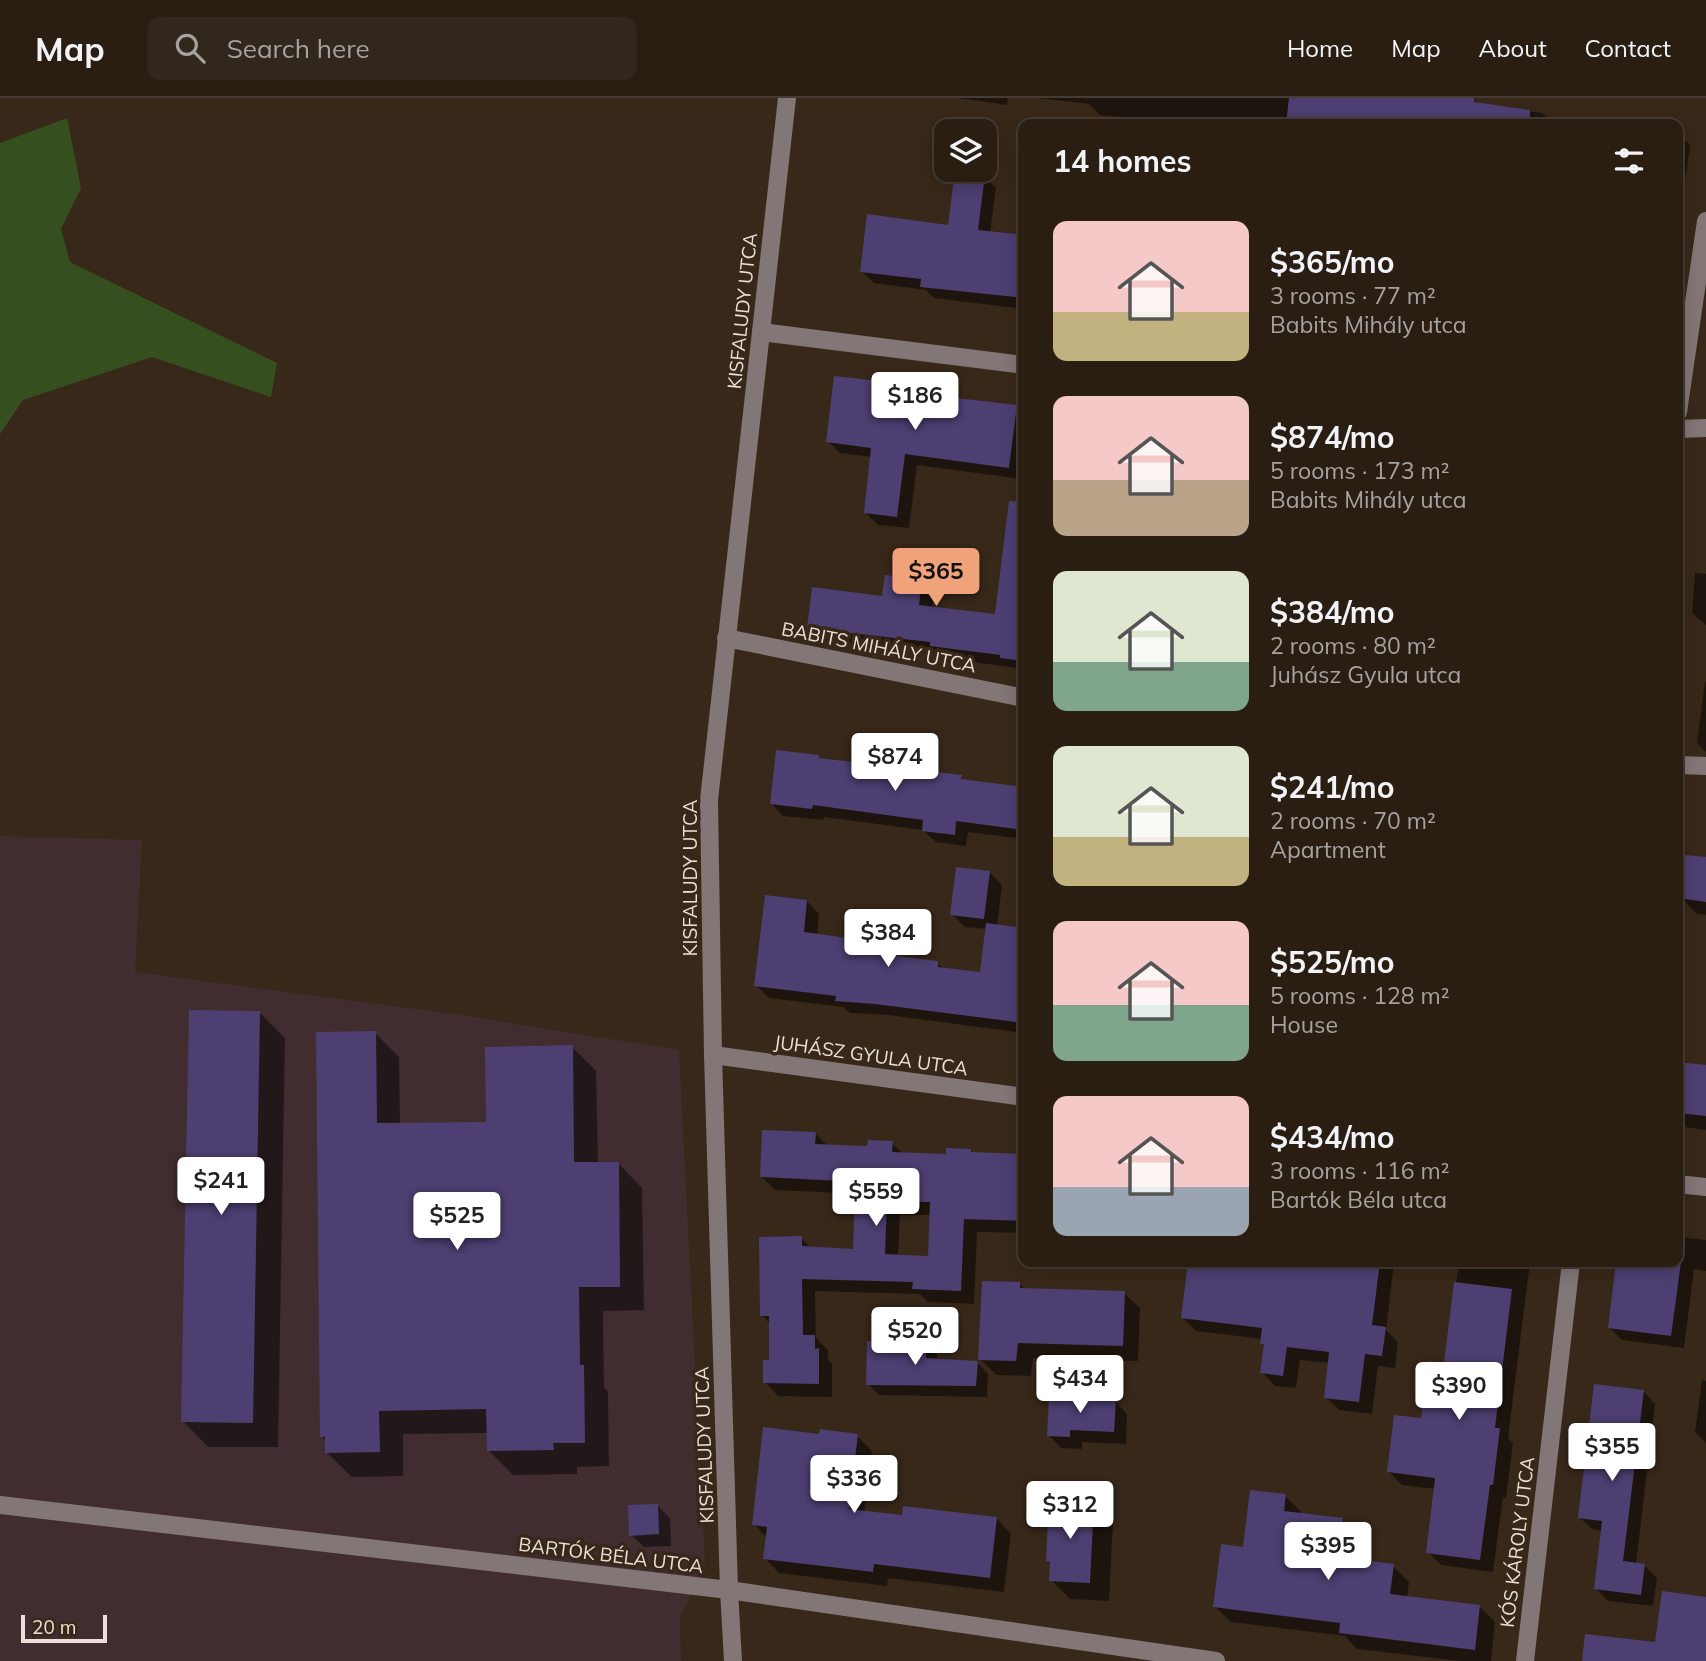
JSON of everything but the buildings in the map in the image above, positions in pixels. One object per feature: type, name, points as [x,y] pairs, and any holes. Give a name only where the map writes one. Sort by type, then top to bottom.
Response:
[{"type":"street","name":"KISFALUDY UTCA","points":[[733,1661],[713,1055],[709,800],[787,98]]},
{"type":"street","points":[[1683,378],[1706,221]]},
{"type":"street","points":[[761,332],[1018,364]]},
{"type":"street","points":[[1683,429],[1706,428]]},
{"type":"street","name":"BABITS MIHÁLY UTCA","points":[[726,638],[1018,697]]},
{"type":"street","points":[[1683,765],[1706,766]]},
{"type":"street","name":"JUHÁSZ GYULA UTCA","points":[[713,1055],[1018,1096]]},
{"type":"street","points":[[1683,1185],[1706,1187]]},
{"type":"street","name":"KÓS KÁROLY UTCA","points":[[1525,1661],[1570,1267]]},
{"type":"street","name":"BARTÓK BÉLA UTCA","points":[[0,1505],[729,1590],[1216,1661]]},
{"type":"shaded area","points":[[0,836],[142,840],[135,972],[454,1014],[679,1050],[705,1564],[680,1618],[681,1661],[0,1661]]},
{"type":"green space","points":[[67,118],[81,188],[61,229],[70,262],[277,363],[271,397],[152,357],[23,400],[0,434],[0,143]]}]
